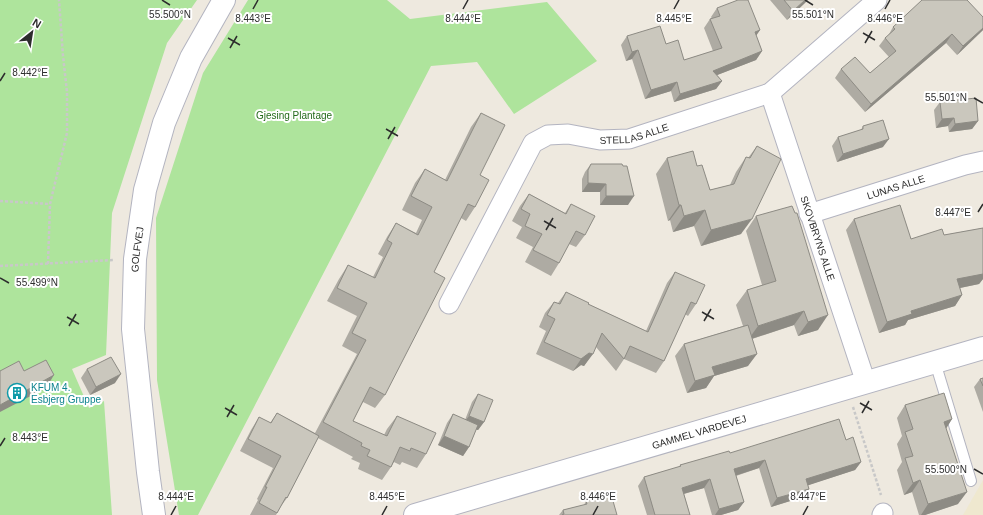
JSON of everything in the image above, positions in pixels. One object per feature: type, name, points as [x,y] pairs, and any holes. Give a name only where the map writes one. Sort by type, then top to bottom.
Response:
[{"type":"street","name":"GOLFVEJ","points":[[154,515],[133,329],[135,259],[145,190],[164,123],[191,58],[224,0]]},
{"type":"street","name":"STELLAS ALLE","points":[[449,304],[533,143],[548,135],[568,134],[600,140],[629,139],[770,93],[877,0]]},
{"type":"street","name":"SKOVBRYNS ALLE","points":[[770,93],[809,214],[856,386]]},
{"type":"street","name":"LUNAS ALLE","points":[[809,214],[965,165],[983,161]]},
{"type":"street","name":"GAMMEL VARDEVEJ","points":[[415,515],[983,348]]},
{"type":"lane","points":[[935,362],[971,481]]},
{"type":"path","points":[[48,264],[50,204],[66,133],[68,92],[63,56],[59,0]]},
{"type":"path","points":[[0,201],[50,204]]},
{"type":"path","points":[[0,266],[135,259]]},
{"type":"path","points":[[856,386],[884,503],[882,514]]},
{"type":"shaded area","points":[[983,480],[983,515],[963,515]]},
{"type":"green space","points":[[0,0],[197,0],[167,43],[112,213],[106,355],[72,369],[89,408],[104,401],[112,515],[0,515]]},
{"type":"green space","name":"Gjesing Plantage","points":[[248,0],[387,0],[410,19],[547,2],[597,61],[514,114],[477,62],[431,66],[198,515],[179,515],[157,380],[156,218],[203,73]]},
{"type":"building","points":[[738,0],[748,0],[760,30],[755,32],[762,51],[713,71],[722,81],[680,94],[677,82],[651,90],[638,50],[632,52],[627,36],[660,26],[666,44],[678,40],[684,60],[722,48],[710,19],[720,16],[717,8]]},
{"type":"building","points":[[784,0],[805,0],[793,11]]},
{"type":"building","points":[[922,0],[967,0],[983,17],[983,28],[963,46],[952,34],[871,104],[841,69],[855,57],[870,73],[896,51],[885,38],[895,29],[893,27]]},
{"type":"building","points":[[976,98],[978,121],[955,124],[954,118],[942,119],[940,102]]},
{"type":"building","points":[[481,113],[505,125],[480,175],[489,180],[475,207],[468,204],[434,272],[445,278],[385,395],[370,387],[353,421],[387,436],[397,416],[436,433],[426,454],[411,448],[410,451],[400,447],[391,467],[367,456],[370,450],[361,446],[362,443],[323,422],[366,340],[352,333],[367,303],[337,288],[348,265],[375,278],[392,243],[387,240],[396,223],[418,235],[432,207],[411,196],[425,169],[447,181]]},
{"type":"building","points":[[883,120],[889,139],[843,154],[838,137],[863,129],[863,126]]},
{"type":"building","points":[[757,146],[781,159],[752,219],[711,230],[705,210],[684,216],[681,205],[679,205],[667,158],[693,151],[697,166],[702,165],[710,190],[734,184],[746,157],[750,158]]},
{"type":"building","points":[[591,164],[622,164],[623,166],[627,166],[634,196],[606,196],[606,184],[588,183],[588,170]]},
{"type":"building","points":[[529,194],[566,214],[571,204],[595,216],[585,235],[576,231],[559,263],[533,250],[542,234],[525,226],[530,214],[521,209]]},
{"type":"building","points":[[900,205],[911,239],[942,229],[944,235],[983,228],[983,274],[957,279],[962,295],[911,311],[912,314],[887,322],[854,219]]},
{"type":"building","points":[[792,206],[795,213],[797,213],[828,315],[808,322],[804,311],[758,326],[747,290],[776,281],[756,216]]},
{"type":"building","points":[[675,272],[705,285],[696,304],[691,302],[664,361],[630,346],[624,359],[602,333],[593,354],[589,353],[581,359],[544,342],[555,319],[547,315],[554,302],[560,304],[566,292],[648,332]]},
{"type":"building","points":[[748,325],[757,354],[712,367],[715,375],[695,381],[684,344]]},
{"type":"building","points":[[111,357],[121,374],[96,387],[87,369]]},
{"type":"building","points":[[46,360],[54,375],[0,405],[0,371],[19,361],[24,371]]},
{"type":"building","points":[[983,378],[983,386],[980,379]]},
{"type":"building","points":[[944,393],[952,419],[944,422],[967,492],[928,504],[920,480],[913,483],[905,458],[913,456],[905,432],[913,429],[905,405]]},
{"type":"building","points":[[478,394],[493,400],[484,422],[469,416]]},
{"type":"building","points":[[277,413],[319,436],[287,498],[286,497],[277,513],[259,503],[267,487],[265,487],[281,456],[248,439],[259,417],[271,423]]},
{"type":"building","points":[[453,414],[478,425],[469,447],[444,436]]},
{"type":"building","points":[[839,419],[846,440],[853,437],[861,462],[806,479],[809,489],[777,498],[765,460],[734,469],[744,502],[719,509],[710,479],[682,488],[690,515],[655,515],[644,477],[729,451],[730,453]]},
{"type":"building","points":[[611,494],[617,515],[562,515],[564,514],[563,510],[587,504],[586,501]]},
{"type":"place","name":"KFUM 4. Esbjerg Gruppe","points":[[17,393]]}]
